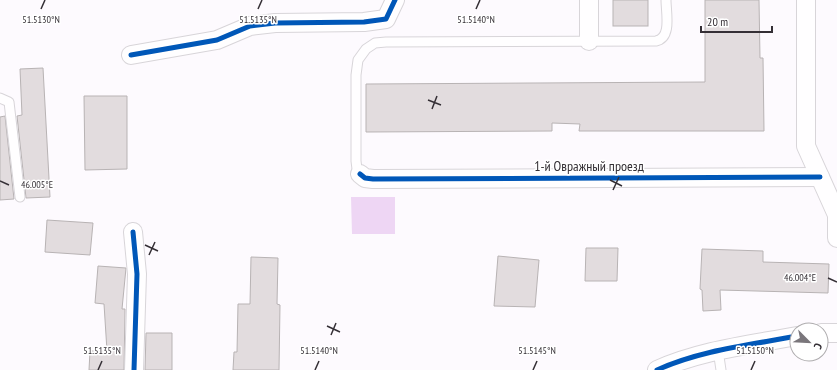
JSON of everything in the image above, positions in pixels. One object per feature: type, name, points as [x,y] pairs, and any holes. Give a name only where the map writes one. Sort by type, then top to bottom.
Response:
[{"type":"street","points":[[131,55],[217,40],[250,26],[275,23],[364,22],[386,19],[395,0]]},
{"type":"street","points":[[589,41],[590,0]]},
{"type":"street","points":[[806,0],[806,146],[837,215],[837,238]]},
{"type":"street","name":"1-й Овражный проезд","points":[[360,174],[365,178],[374,179],[820,177]]},
{"type":"street","points":[[133,232],[137,274],[134,370]]},
{"type":"street","points":[[657,370],[676,362],[718,350],[789,337]]},
{"type":"lane","points":[[360,174],[356,161],[356,75],[358,60],[366,49],[375,43],[656,41],[661,40],[665,36],[666,0]]},
{"type":"lane","points":[[0,98],[10,102],[20,197]]},
{"type":"lane","points":[[718,350],[721,370]]},
{"type":"shaded area","points":[[351,197],[395,197],[395,234],[352,234]]},
{"type":"building","points":[[613,0],[648,0],[648,26],[613,26]]},
{"type":"building","points":[[705,0],[759,0],[760,58],[763,58],[764,131],[579,131],[580,124],[552,123],[552,131],[366,132],[366,84],[705,82]]},
{"type":"building","points":[[43,68],[50,197],[26,198],[17,116],[22,115],[20,69]]},
{"type":"building","points":[[84,96],[127,96],[127,169],[85,170]]},
{"type":"building","points":[[5,116],[14,199],[0,200],[0,117]]},
{"type":"building","points":[[47,220],[93,223],[90,255],[45,252]]},
{"type":"building","points":[[586,248],[618,248],[617,281],[585,281]]},
{"type":"building","points":[[702,249],[763,251],[763,262],[829,264],[828,293],[720,290],[721,310],[703,311],[702,290],[700,289]]},
{"type":"building","points":[[498,256],[539,260],[535,307],[494,306]]},
{"type":"building","points":[[251,257],[278,258],[277,304],[280,305],[279,370],[233,370],[234,352],[237,352],[238,304],[250,304]]},
{"type":"building","points":[[98,266],[126,268],[122,309],[125,309],[124,370],[89,370],[90,351],[107,351],[104,304],[95,303]]},
{"type":"building","points":[[146,333],[172,333],[172,370],[145,370]]},
{"type":"cycle path","points":[[131,55],[217,40],[250,26],[275,23],[364,22],[386,19],[395,0]]},
{"type":"cycle path","points":[[360,174],[365,178],[373,179],[820,177]]},
{"type":"cycle path","points":[[133,232],[137,274],[134,370]]},
{"type":"cycle path","points":[[657,370],[674,363],[708,353],[789,337]]}]
